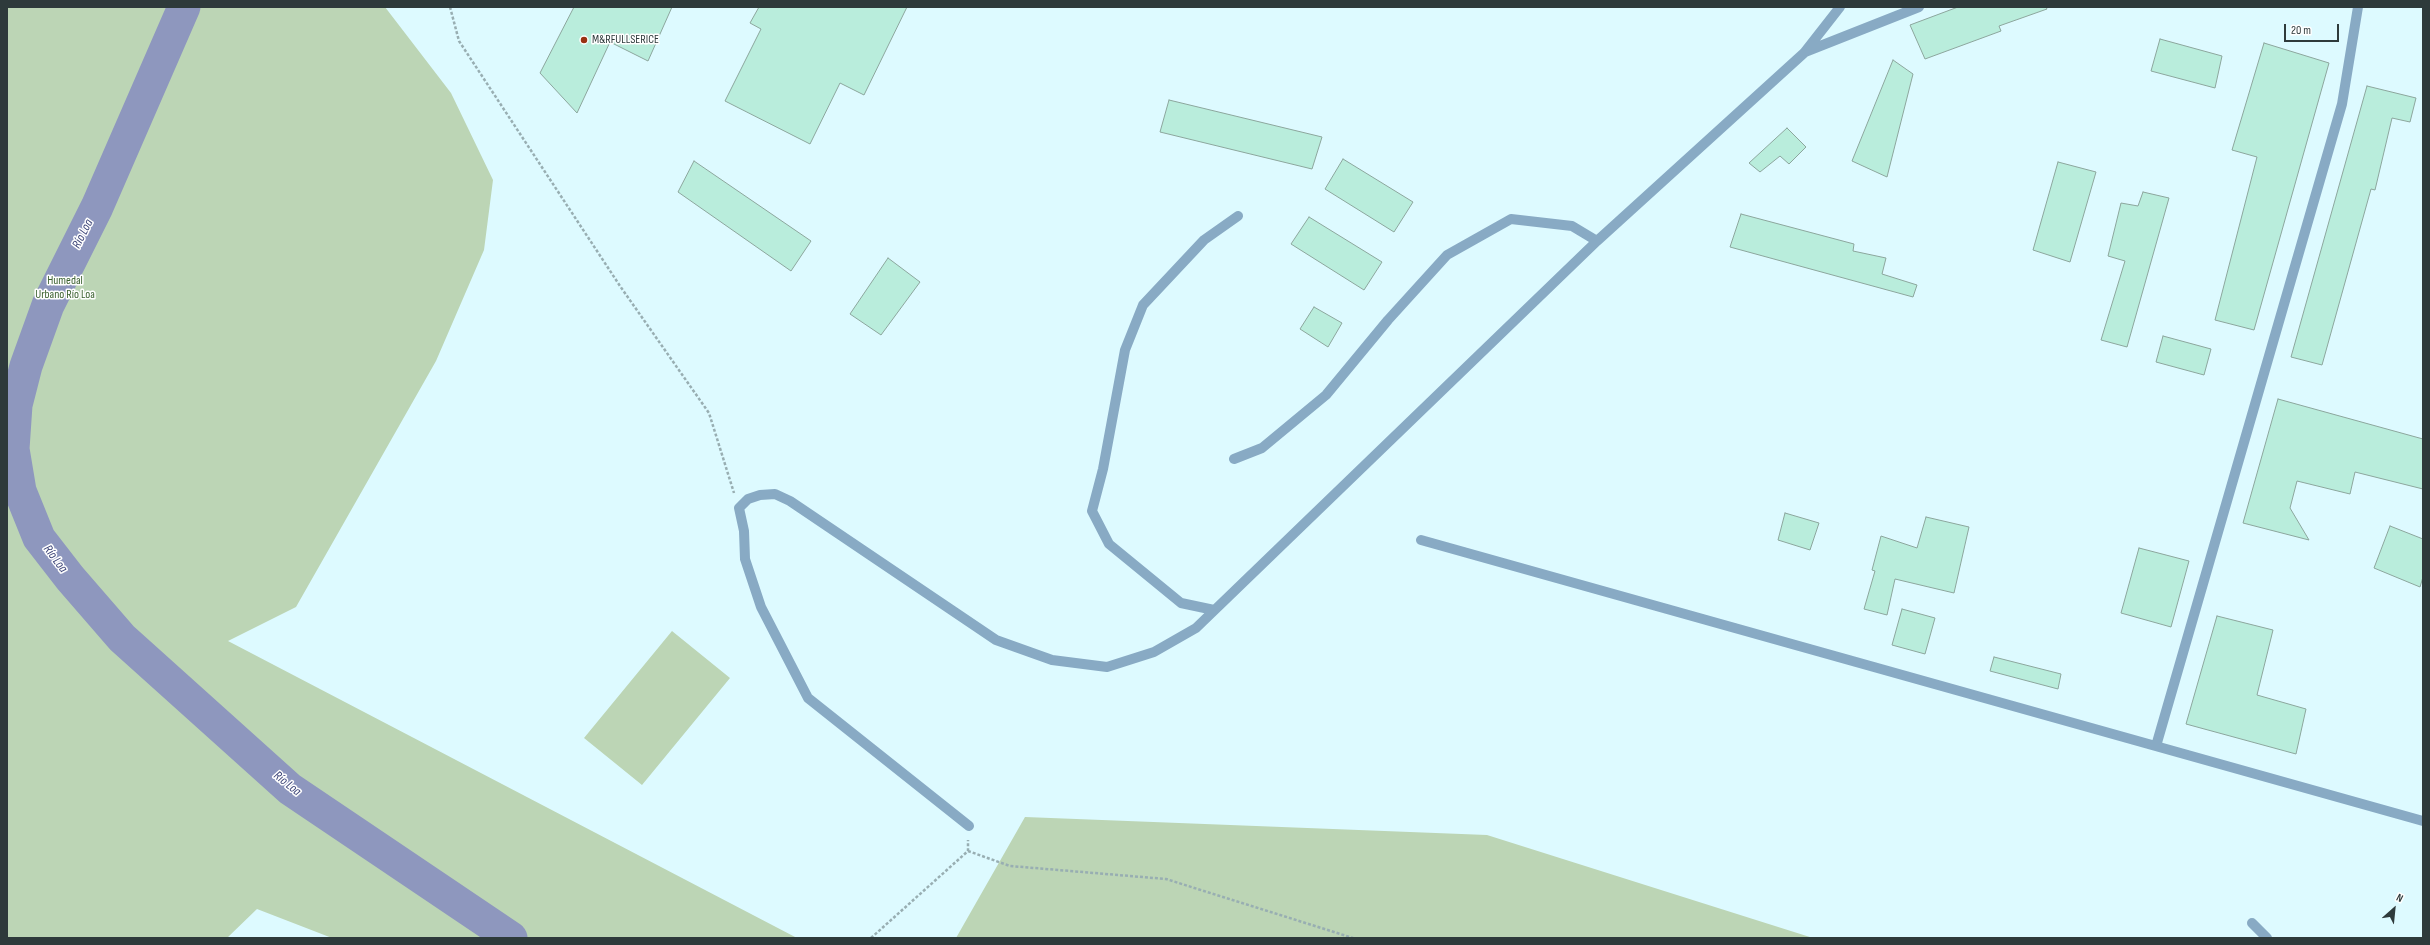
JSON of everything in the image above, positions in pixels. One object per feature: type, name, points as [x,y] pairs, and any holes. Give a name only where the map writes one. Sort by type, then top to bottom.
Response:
[{"type":"street","points":[[969,826],[808,698],[761,606],[745,559],[744,531],[739,508],[748,499],[760,495],[775,494],[790,501],[996,640],[1052,660],[1107,667],[1154,652],[1196,628],[1597,241],[1804,53],[1840,7]]},
{"type":"street","points":[[1804,53],[1919,7]]},
{"type":"street","points":[[2156,746],[2342,104],[2358,7]]},
{"type":"street","points":[[1214,610],[1181,603],[1109,544],[1092,511],[1103,469],[1125,350],[1143,305],[1204,240],[1238,216]]},
{"type":"street","points":[[1234,459],[1262,448],[1326,395],[1388,320],[1447,255],[1511,219],[1572,226],[1597,241]]},
{"type":"street","points":[[1421,540],[2423,820]]},
{"type":"street","points":[[2252,923],[2267,938]]},
{"type":"path","points":[[450,7],[459,41],[620,286],[709,413],[739,508]]},
{"type":"path","points":[[871,938],[968,851],[969,826]]},
{"type":"path","points":[[968,851],[1010,866],[1166,879],[1353,938]]},
{"type":"green space","name":"Humedal Urbano Río Loa","points":[[7,7],[385,7],[451,93],[493,180],[484,250],[436,361],[296,607],[228,641],[797,938],[332,938],[257,909],[227,938],[7,938]]},
{"type":"green space","points":[[672,631],[730,678],[642,785],[584,738]]},
{"type":"green space","points":[[1025,817],[1487,835],[1813,938],[956,938]]},
{"type":"building","name":"M&RFULLSERICE","points":[[574,7],[672,7],[648,61],[610,42],[577,113],[540,73]]},
{"type":"building","points":[[759,7],[907,7],[864,95],[840,83],[810,144],[725,101],[761,29],[750,23]]},
{"type":"building","points":[[1958,7],[2046,7],[2047,9],[1999,26],[2001,31],[1925,59],[1910,25]]},
{"type":"building","points":[[2160,39],[2222,56],[2215,88],[2151,71]]},
{"type":"building","points":[[2264,43],[2329,63],[2254,330],[2215,320],[2257,157],[2232,150]]},
{"type":"building","points":[[1893,60],[1913,74],[1887,177],[1852,161]]},
{"type":"building","points":[[2367,86],[2416,98],[2410,122],[2392,118],[2375,190],[2371,189],[2322,365],[2291,357]]},
{"type":"building","points":[[1169,100],[1322,137],[1312,169],[1160,132]]},
{"type":"building","points":[[1787,128],[1806,147],[1789,164],[1780,156],[1760,172],[1749,163]]},
{"type":"building","points":[[1343,159],[1413,202],[1394,232],[1325,189]]},
{"type":"building","points":[[694,161],[811,241],[791,271],[678,192]]},
{"type":"building","points":[[2058,162],[2096,172],[2070,262],[2033,250]]},
{"type":"building","points":[[2143,192],[2169,198],[2127,347],[2101,340],[2125,261],[2108,256],[2121,203],[2138,206]]},
{"type":"building","points":[[1741,214],[1854,244],[1853,251],[1886,258],[1882,274],[1917,285],[1913,297],[1730,247]]},
{"type":"building","points":[[1309,217],[1382,262],[1364,290],[1291,244]]},
{"type":"building","points":[[888,258],[920,282],[881,335],[850,314]]},
{"type":"building","points":[[1314,307],[1342,323],[1328,347],[1300,329]]},
{"type":"building","points":[[2163,336],[2211,349],[2204,375],[2156,362]]},
{"type":"building","points":[[2278,399],[2423,439],[2423,489],[2355,472],[2350,494],[2297,481],[2290,508],[2309,540],[2243,523]]},
{"type":"building","points":[[1785,513],[1819,523],[1810,550],[1778,540]]},
{"type":"building","points":[[1926,517],[1969,527],[1954,593],[1895,579],[1887,615],[1864,609],[1875,571],[1872,570],[1881,536],[1917,548]]},
{"type":"building","points":[[2390,526],[2423,539],[2423,577],[2420,587],[2374,568]]},
{"type":"building","points":[[2139,548],[2189,561],[2171,627],[2121,613]]},
{"type":"building","points":[[1902,609],[1935,618],[1925,654],[1892,645]]},
{"type":"building","points":[[2217,616],[2273,630],[2257,695],[2306,709],[2296,754],[2186,724]]},
{"type":"building","points":[[1994,657],[2061,674],[2058,689],[1990,671]]},
{"type":"waterway","name":"Río Loa","points":[[184,7],[97,207],[48,305],[26,366],[16,405],[13,449],[20,491],[39,538],[70,578],[122,638],[290,789],[511,938]]},
{"type":"place","name":"M&RFULLSERICE","points":[[584,40]]}]
